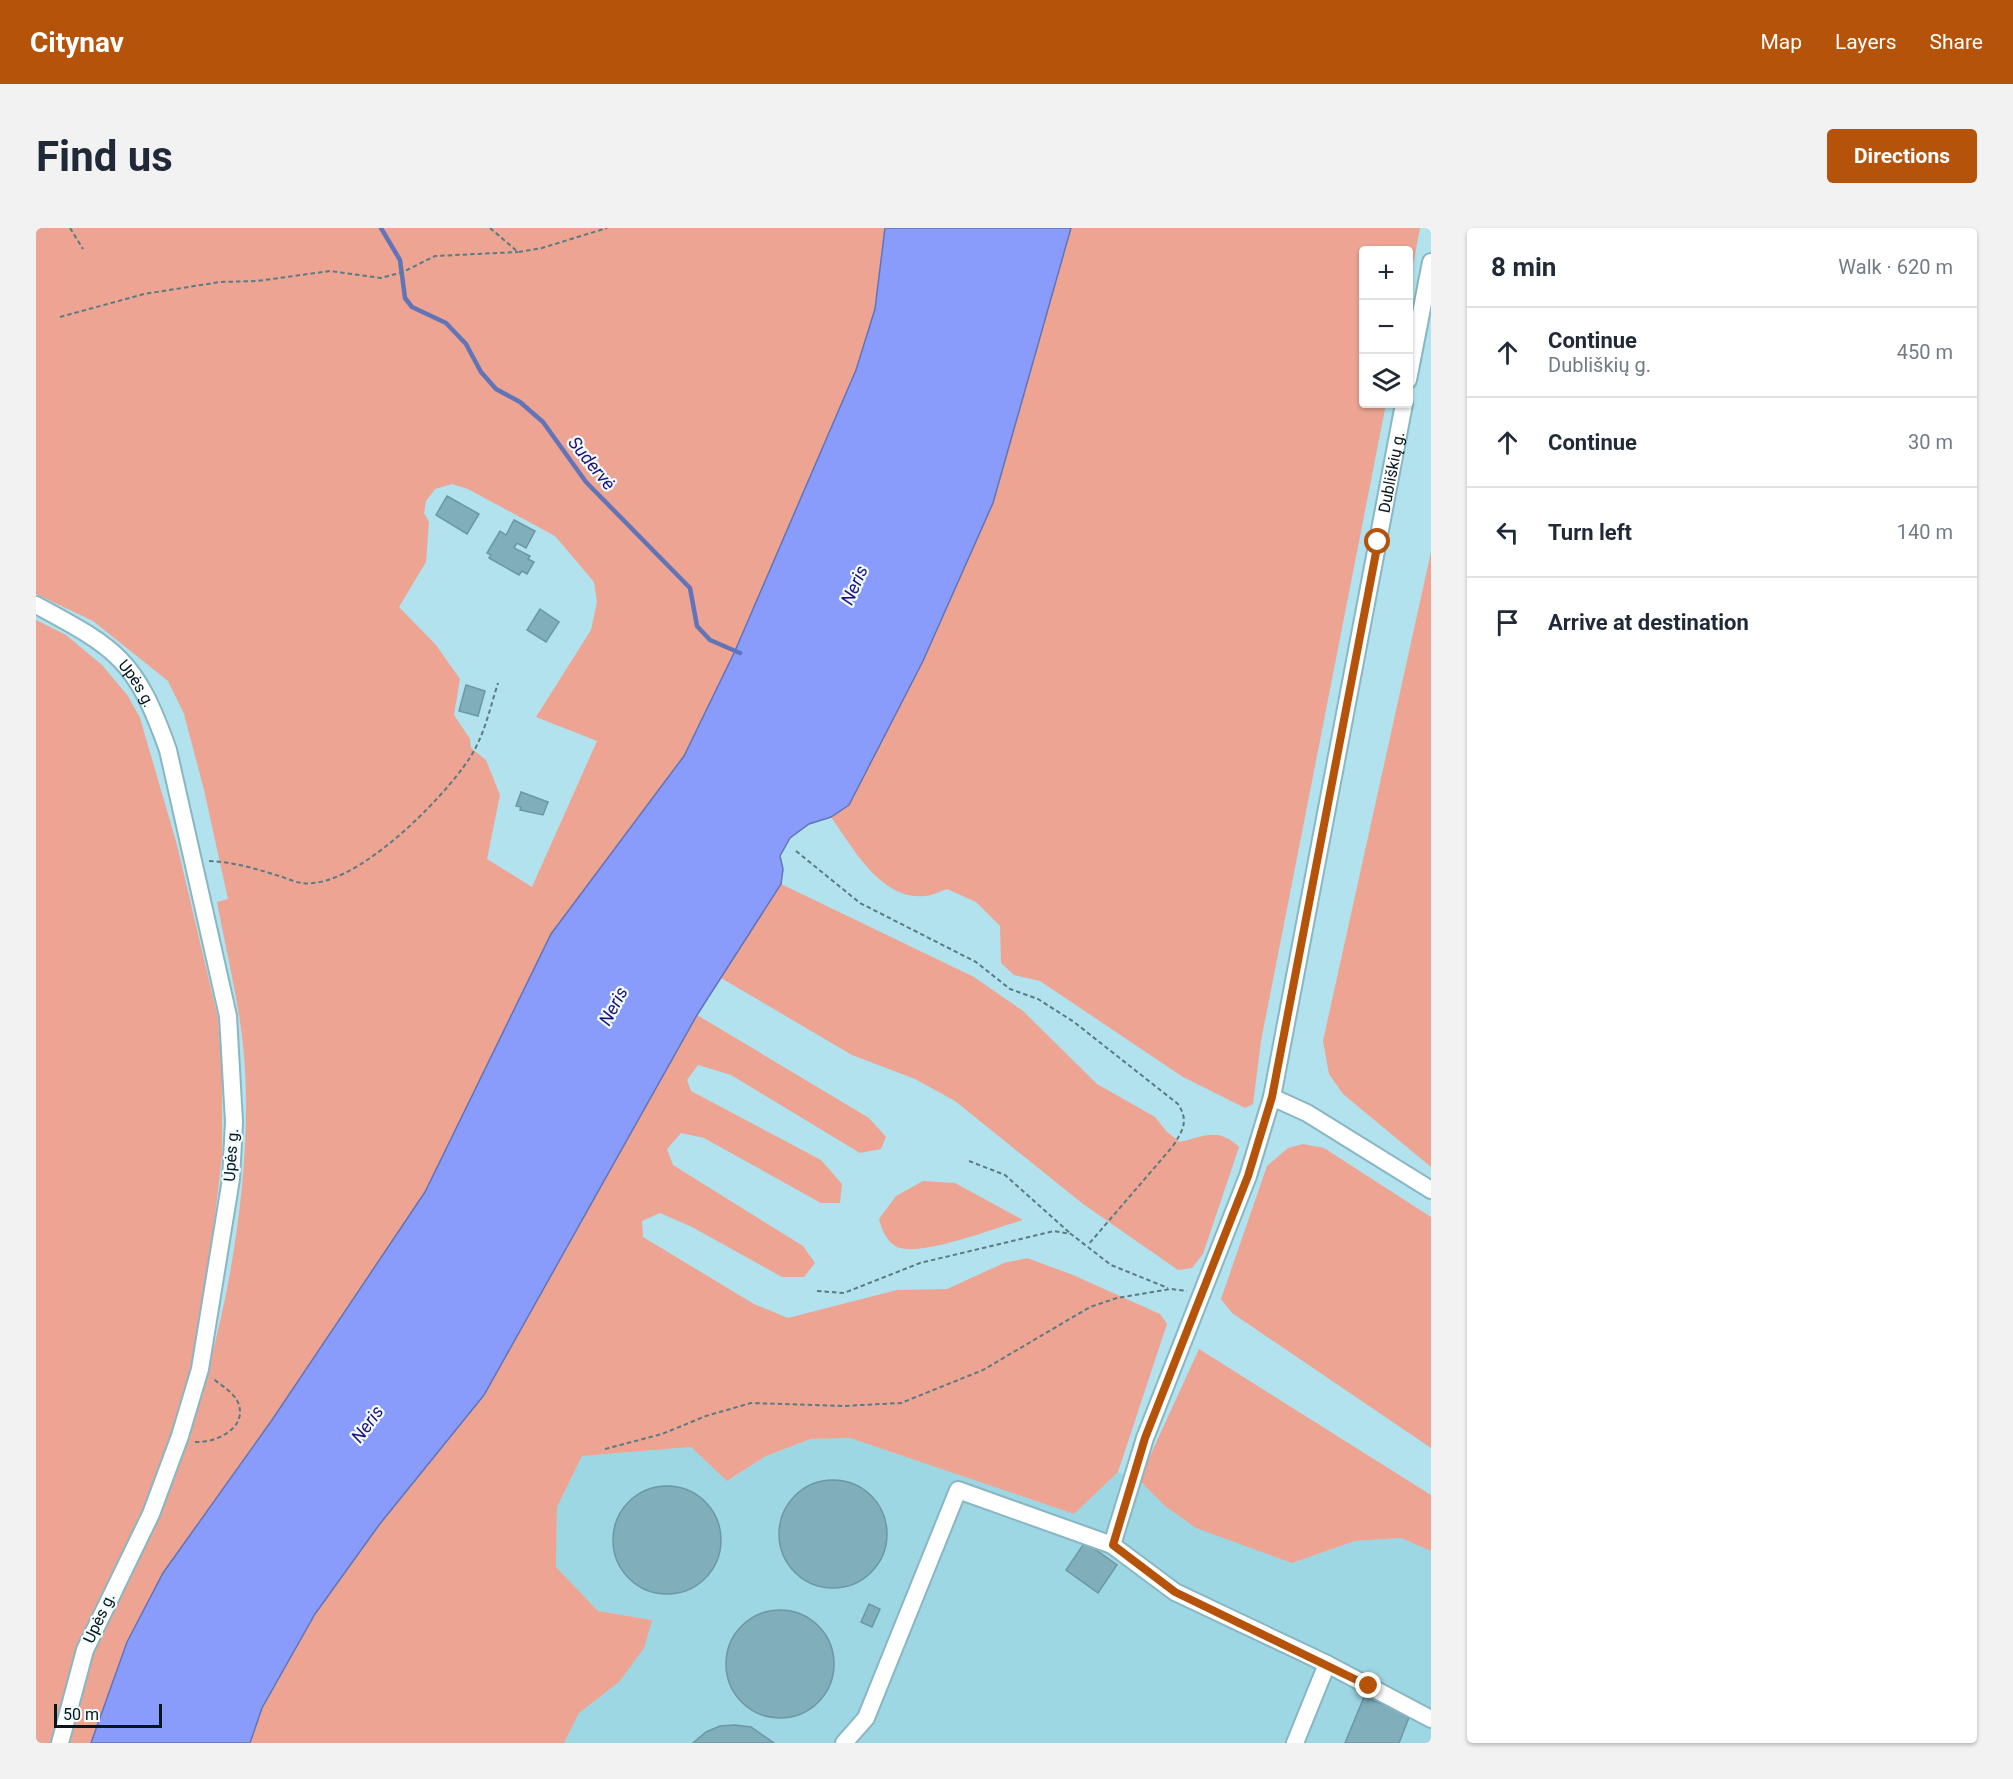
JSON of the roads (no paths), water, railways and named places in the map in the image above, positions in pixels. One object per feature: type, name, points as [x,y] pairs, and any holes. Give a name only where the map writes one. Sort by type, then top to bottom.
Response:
[{"type":"street","points":[[1413,354],[1431,262]]},
{"type":"street","name":"Dubliškių g.","points":[[1113,1545],[1145,1438],[1248,1176],[1272,1097],[1403,408]]},
{"type":"street","name":"Upės g.","points":[[36,605],[112,650],[132,670],[146,692],[168,750],[228,1016],[234,1122],[231,1179],[200,1369],[180,1436],[151,1514],[85,1650],[60,1743]]},
{"type":"street","points":[[1272,1097],[1307,1113],[1431,1190]]},
{"type":"street","points":[[844,1743],[866,1718],[958,1490],[1113,1545],[1175,1592],[1327,1664],[1431,1719]]},
{"type":"street","points":[[1295,1743],[1327,1664]]},
{"type":"water","name":"Neris","points":[[885,228],[1071,228],[993,503],[923,661],[849,805],[831,817],[809,824],[790,838],[780,856],[783,869],[781,884],[697,1015],[484,1395],[379,1525],[315,1614],[262,1708],[250,1743],[91,1743],[127,1642],[163,1573],[272,1420],[425,1192],[551,934],[684,756],[735,651],[856,370],[875,309]]},
{"type":"waterway","name":"Sudervė","points":[[381,228],[400,260],[405,298],[412,307],[446,323],[466,344],[481,372],[496,389],[520,402],[543,422],[586,482],[690,588],[697,626],[710,640],[740,653]]}]
